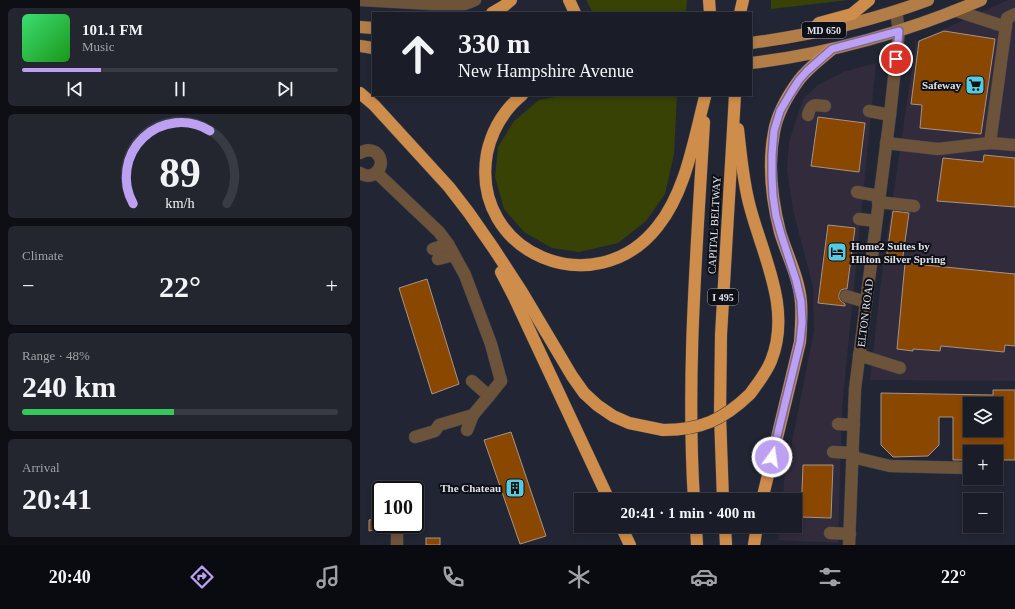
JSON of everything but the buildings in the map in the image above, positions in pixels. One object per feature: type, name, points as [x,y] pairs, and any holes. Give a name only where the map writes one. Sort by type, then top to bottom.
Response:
[{"type":"highway","points":[[494,12],[511,0]]},
{"type":"highway","points":[[569,0],[575,12]]},
{"type":"highway","points":[[710,0],[711,12]]},
{"type":"highway","points":[[740,12],[742,0]]},
{"type":"highway","points":[[810,33],[819,23],[852,14],[869,0]]},
{"type":"highway","points":[[764,493],[800,342],[802,322],[801,301],[776,216],[773,196],[772,155],[774,131],[780,111],[799,80],[832,49]]},
{"type":"highway","points":[[360,93],[374,105],[444,182],[469,213],[494,248],[572,376],[584,393],[597,405],[613,416],[629,423],[663,430],[694,428],[712,422],[738,406],[750,394],[762,378],[771,360],[776,342],[779,324],[778,303],[750,207],[746,188],[738,131],[735,96]]},
{"type":"highway","points":[[521,96],[504,114],[495,129],[489,146],[485,164],[489,198],[494,212],[502,225],[512,237],[524,247],[534,254],[549,261],[580,266],[598,264],[615,259],[631,251],[658,227],[677,195],[684,175],[705,96]]},
{"type":"highway","name":"CAPITAL BELTWAY","points":[[694,493],[692,334],[705,96]]},
{"type":"highway","name":"CAPITAL BELTWAY","points":[[723,493],[720,415],[721,335],[735,96]]},
{"type":"highway","points":[[469,213],[514,297],[606,493]]},
{"type":"highway","points":[[624,533],[630,545]]},
{"type":"highway","points":[[696,533],[697,545]]},
{"type":"highway","points":[[725,533],[726,545]]},
{"type":"highway","points":[[754,545],[756,533]]},
{"type":"main road","name":"MD 650","points":[[752,43],[788,38],[852,24],[928,0]]},
{"type":"main road","name":"MD 650","points":[[752,63],[788,58],[832,49],[899,31],[957,11],[981,0]]},
{"type":"main road","points":[[360,27],[372,28]]},
{"type":"main road","points":[[360,46],[372,48]]},
{"type":"street","points":[[360,0],[432,4],[465,4],[475,0]]},
{"type":"street","name":"ELTON ROAD","points":[[849,539],[855,389],[890,115],[899,31],[896,11]]},
{"type":"street","points":[[957,11],[1006,27]]},
{"type":"street","points":[[990,143],[1007,18],[1015,14]]},
{"type":"street","points":[[808,115],[810,108],[813,106],[826,106]]},
{"type":"street","points":[[868,111],[890,115]]},
{"type":"street","points":[[886,143],[938,149],[990,143],[1015,145]]},
{"type":"street","points":[[360,152],[368,150],[374,152],[378,155],[381,164],[380,169],[373,175],[368,176],[360,173]]},
{"type":"street","points":[[377,173],[436,228],[448,244],[465,276],[506,383],[489,396],[473,415],[467,430]]},
{"type":"street","points":[[857,192],[879,199],[914,206]]},
{"type":"street","points":[[859,219],[876,221]]},
{"type":"street","points":[[448,244],[435,254],[454,255]]},
{"type":"street","points":[[846,296],[866,302]]},
{"type":"street","points":[[859,355],[900,368]]},
{"type":"street","points":[[472,381],[489,396]]},
{"type":"street","points":[[415,437],[435,431],[440,425],[473,415]]},
{"type":"street","points":[[838,424],[854,425]]},
{"type":"street","points":[[833,452],[852,455],[890,466],[963,468]]},
{"type":"street","points":[[397,533],[397,545]]},
{"type":"street","points":[[830,533],[849,539]]},
{"type":"shaded area","points":[[1008,0],[1015,0],[1015,381],[870,380],[883,264],[916,42]]},
{"type":"shaded area","points":[[876,63],[842,408],[838,543],[778,540],[779,533],[802,533],[802,493],[783,493],[784,482],[814,331],[813,287],[793,210],[787,170],[789,142],[803,99],[818,85],[843,72]]},
{"type":"green space","points":[[586,0],[687,0],[686,12],[592,12]]},
{"type":"green space","points":[[771,0],[848,0],[771,9]]},
{"type":"green space","points":[[561,96],[677,96],[674,154],[665,194],[646,221],[618,243],[579,252],[552,248],[524,232],[504,209],[495,177],[498,147],[514,121],[539,100]]},
{"type":"place","name":"Safeway","points":[[975,85]]},
{"type":"place","name":"Home2 Suites by Hilton Silver Spring","points":[[837,252]]},
{"type":"place","name":"The Chateau","points":[[515,488]]},
{"type":"route","points":[[772,457],[800,342],[802,322],[801,301],[776,216],[773,196],[772,155],[774,131],[780,111],[799,80],[832,49],[899,31],[896,59]]}]
